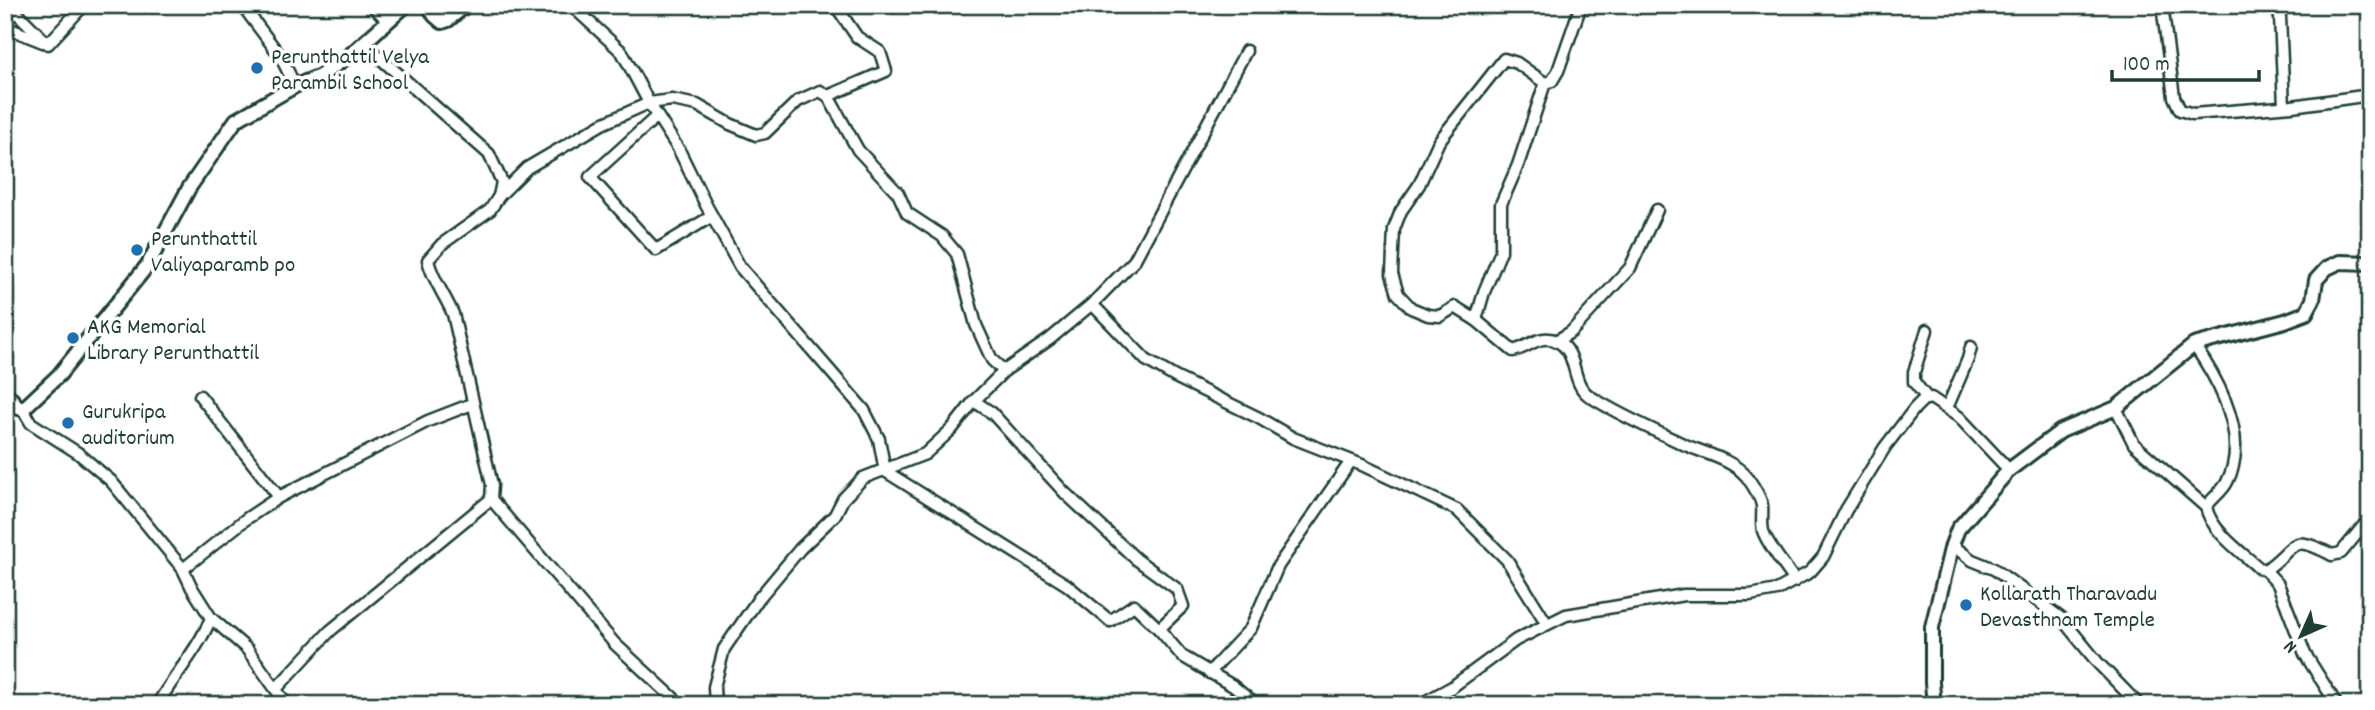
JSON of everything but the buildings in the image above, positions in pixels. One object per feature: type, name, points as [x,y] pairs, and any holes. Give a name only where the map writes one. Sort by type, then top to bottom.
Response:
[{"type":"street","points":[[9,5],[48,44]]},
{"type":"street","points":[[48,44],[84,5]]},
{"type":"street","points":[[242,5],[281,57],[295,86]]},
{"type":"street","points":[[372,5],[388,21]]},
{"type":"street","points":[[22,408],[59,375],[148,266],[189,188],[236,120],[295,86],[320,76],[363,44],[406,5]]},
{"type":"street","points":[[428,5],[442,22],[466,5]]},
{"type":"street","points":[[571,5],[622,52],[649,103],[679,150],[740,267],[864,410],[879,439],[885,471],[1067,585],[1111,621],[1135,605],[1182,656],[1233,686],[1256,705]]},
{"type":"street","points":[[828,96],[886,71],[880,52],[857,37],[838,9],[839,5]]},
{"type":"street","points":[[2162,5],[2174,97],[2180,110],[2193,114],[2370,95]]},
{"type":"street","points":[[2275,5],[2280,17],[2284,106]]},
{"type":"street","points":[[1476,320],[1501,251],[1501,204],[1518,165],[1545,83],[1556,76],[1580,6]]},
{"type":"street","points":[[5,27],[48,44]]},
{"type":"street","points":[[363,44],[489,154],[502,182],[499,196]]},
{"type":"street","points":[[715,705],[714,687],[724,649],[759,598],[800,549],[835,515],[844,499],[863,478],[925,454],[952,429],[974,401],[1004,371],[1051,339],[1092,304],[1134,261],[1246,51]]},
{"type":"street","points":[[1545,83],[1517,63],[1504,59],[1439,141],[1419,185],[1401,211],[1394,229],[1392,274],[1398,295],[1410,308],[1429,315],[1440,316],[1455,307],[1476,320],[1513,351],[1523,349],[1535,340],[1548,338],[1556,341],[1570,352],[1578,384],[1591,397],[1681,443],[1730,463],[1746,475],[1762,504],[1763,532],[1795,581]]},
{"type":"street","points":[[681,705],[615,644],[491,499],[492,485],[453,314],[447,298],[430,272],[428,260],[442,244],[490,210],[499,196],[527,168],[602,124],[649,103],[672,100],[697,105],[755,135],[765,133],[798,100],[820,91],[828,96],[858,150],[898,193],[907,214],[942,236],[957,254],[976,325],[992,360],[1004,371]]},
{"type":"street","points":[[657,116],[590,177],[656,250],[712,216]]},
{"type":"street","points":[[1556,341],[1571,332],[1630,268],[1657,210]]},
{"type":"street","points":[[1934,705],[1932,626],[1952,545],[1958,529],[2009,470],[2061,430],[2116,408],[2194,345],[2306,313],[2313,300],[2316,281],[2327,268],[2340,262],[2370,263]]},
{"type":"street","points":[[1092,304],[1146,360],[1293,438],[1362,464],[1457,510],[1507,560],[1547,624]]},
{"type":"street","points":[[1927,330],[1914,372],[1914,382],[1927,398],[1947,408],[1968,426],[2009,470]]},
{"type":"street","points":[[2194,345],[2208,365],[2230,413],[2235,445],[2227,483],[2206,506]]},
{"type":"street","points":[[1947,408],[1971,347]]},
{"type":"street","points":[[5,392],[22,408],[31,423],[78,453],[111,481],[183,569],[192,589],[211,618],[247,649],[287,705]]},
{"type":"street","points":[[200,396],[279,497]]},
{"type":"street","points":[[1419,705],[1452,687],[1516,640],[1566,615],[1684,595],[1750,595],[1777,590],[1810,572],[1823,558],[1869,470],[1915,408],[1927,398]]},
{"type":"street","points":[[974,401],[992,413],[1065,493],[1136,559],[1178,589],[1183,606],[1159,629]]},
{"type":"street","points":[[183,569],[246,519],[279,497],[428,421],[472,404]]},
{"type":"street","points":[[2116,408],[2134,444],[2206,506],[2210,518],[2229,541],[2278,583],[2305,654],[2337,705]]},
{"type":"street","points":[[1209,673],[1251,628],[1278,566],[1351,461]]},
{"type":"street","points":[[276,689],[330,631],[491,499]]},
{"type":"street","points":[[2265,570],[2288,547],[2301,542],[2332,555],[2341,553],[2370,518]]},
{"type":"street","points":[[1952,545],[1972,560],[1994,569],[2062,619],[2098,663],[2139,705]]},
{"type":"street","points":[[157,705],[211,618]]},
{"type":"place","name":"Perunthattil Velya Parambil School","points":[[257,68]]},
{"type":"place","name":"Perunthattil Valiyaparamb po","points":[[137,250]]},
{"type":"place","name":"AKG Memorial Library Perunthattil","points":[[73,338]]},
{"type":"place","name":"Gurukripa auditorium","points":[[68,423]]},
{"type":"place","name":"Kollarath Tharavadu Devasthnam Temple","points":[[1966,605]]}]
